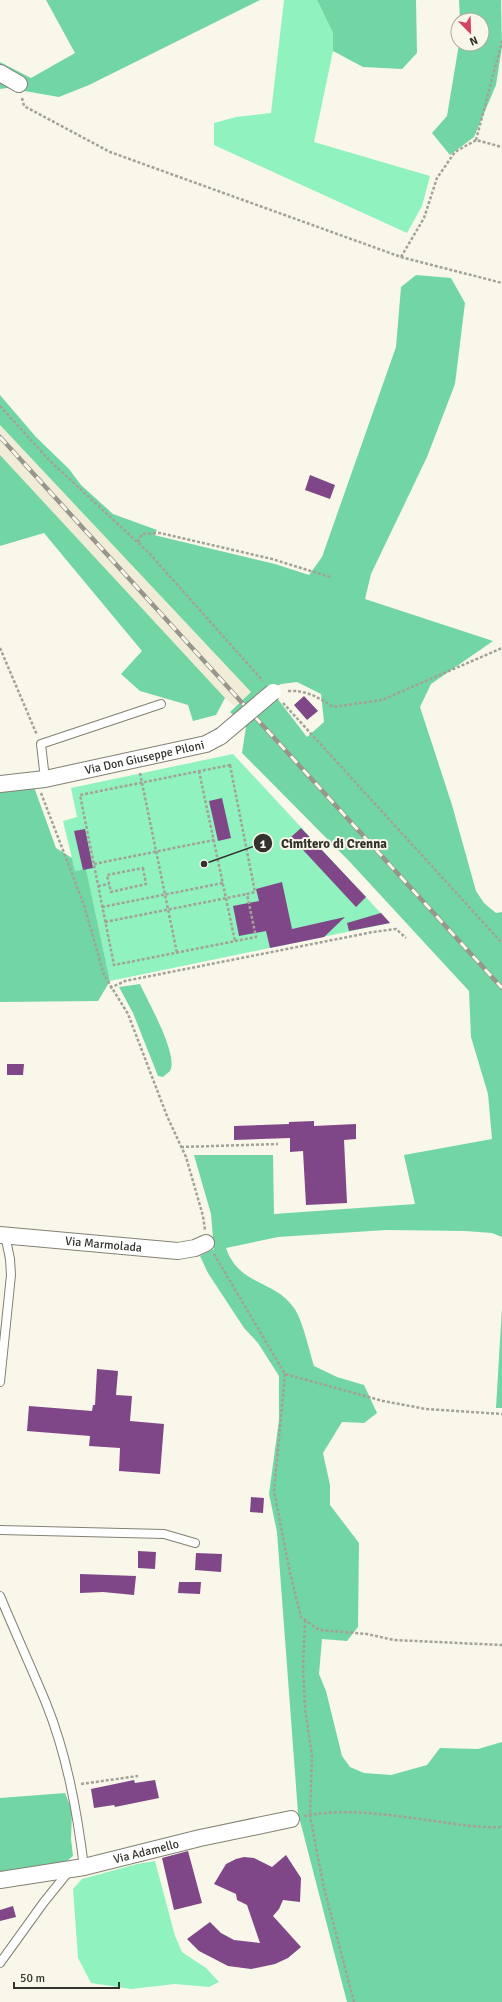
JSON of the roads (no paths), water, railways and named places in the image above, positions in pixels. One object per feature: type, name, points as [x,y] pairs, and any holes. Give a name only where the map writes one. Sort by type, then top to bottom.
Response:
[{"type":"street","points":[[0,73],[19,84]]},
{"type":"street","name":"Via Don Giuseppe Piloni","points":[[0,784],[42,779],[206,744],[221,736],[273,692]]},
{"type":"street","name":"Via Marmolada","points":[[3,1235],[178,1251],[195,1248],[206,1243]]},
{"type":"street","name":"Via Adamello","points":[[0,1880],[77,1868],[200,1838],[291,1819]]},
{"type":"lane","points":[[42,779],[41,744],[161,704]]},
{"type":"lane","points":[[0,1382],[11,1275],[3,1235]]},
{"type":"lane","points":[[0,1530],[164,1534],[195,1543]]},
{"type":"lane","points":[[0,1596],[46,1704],[77,1811],[77,1868],[44,1902],[0,1963]]},
{"type":"railway","points":[[0,437],[502,988]]},
{"type":"place","name":"Cimitero di Crenna","points":[[204,864]]}]
